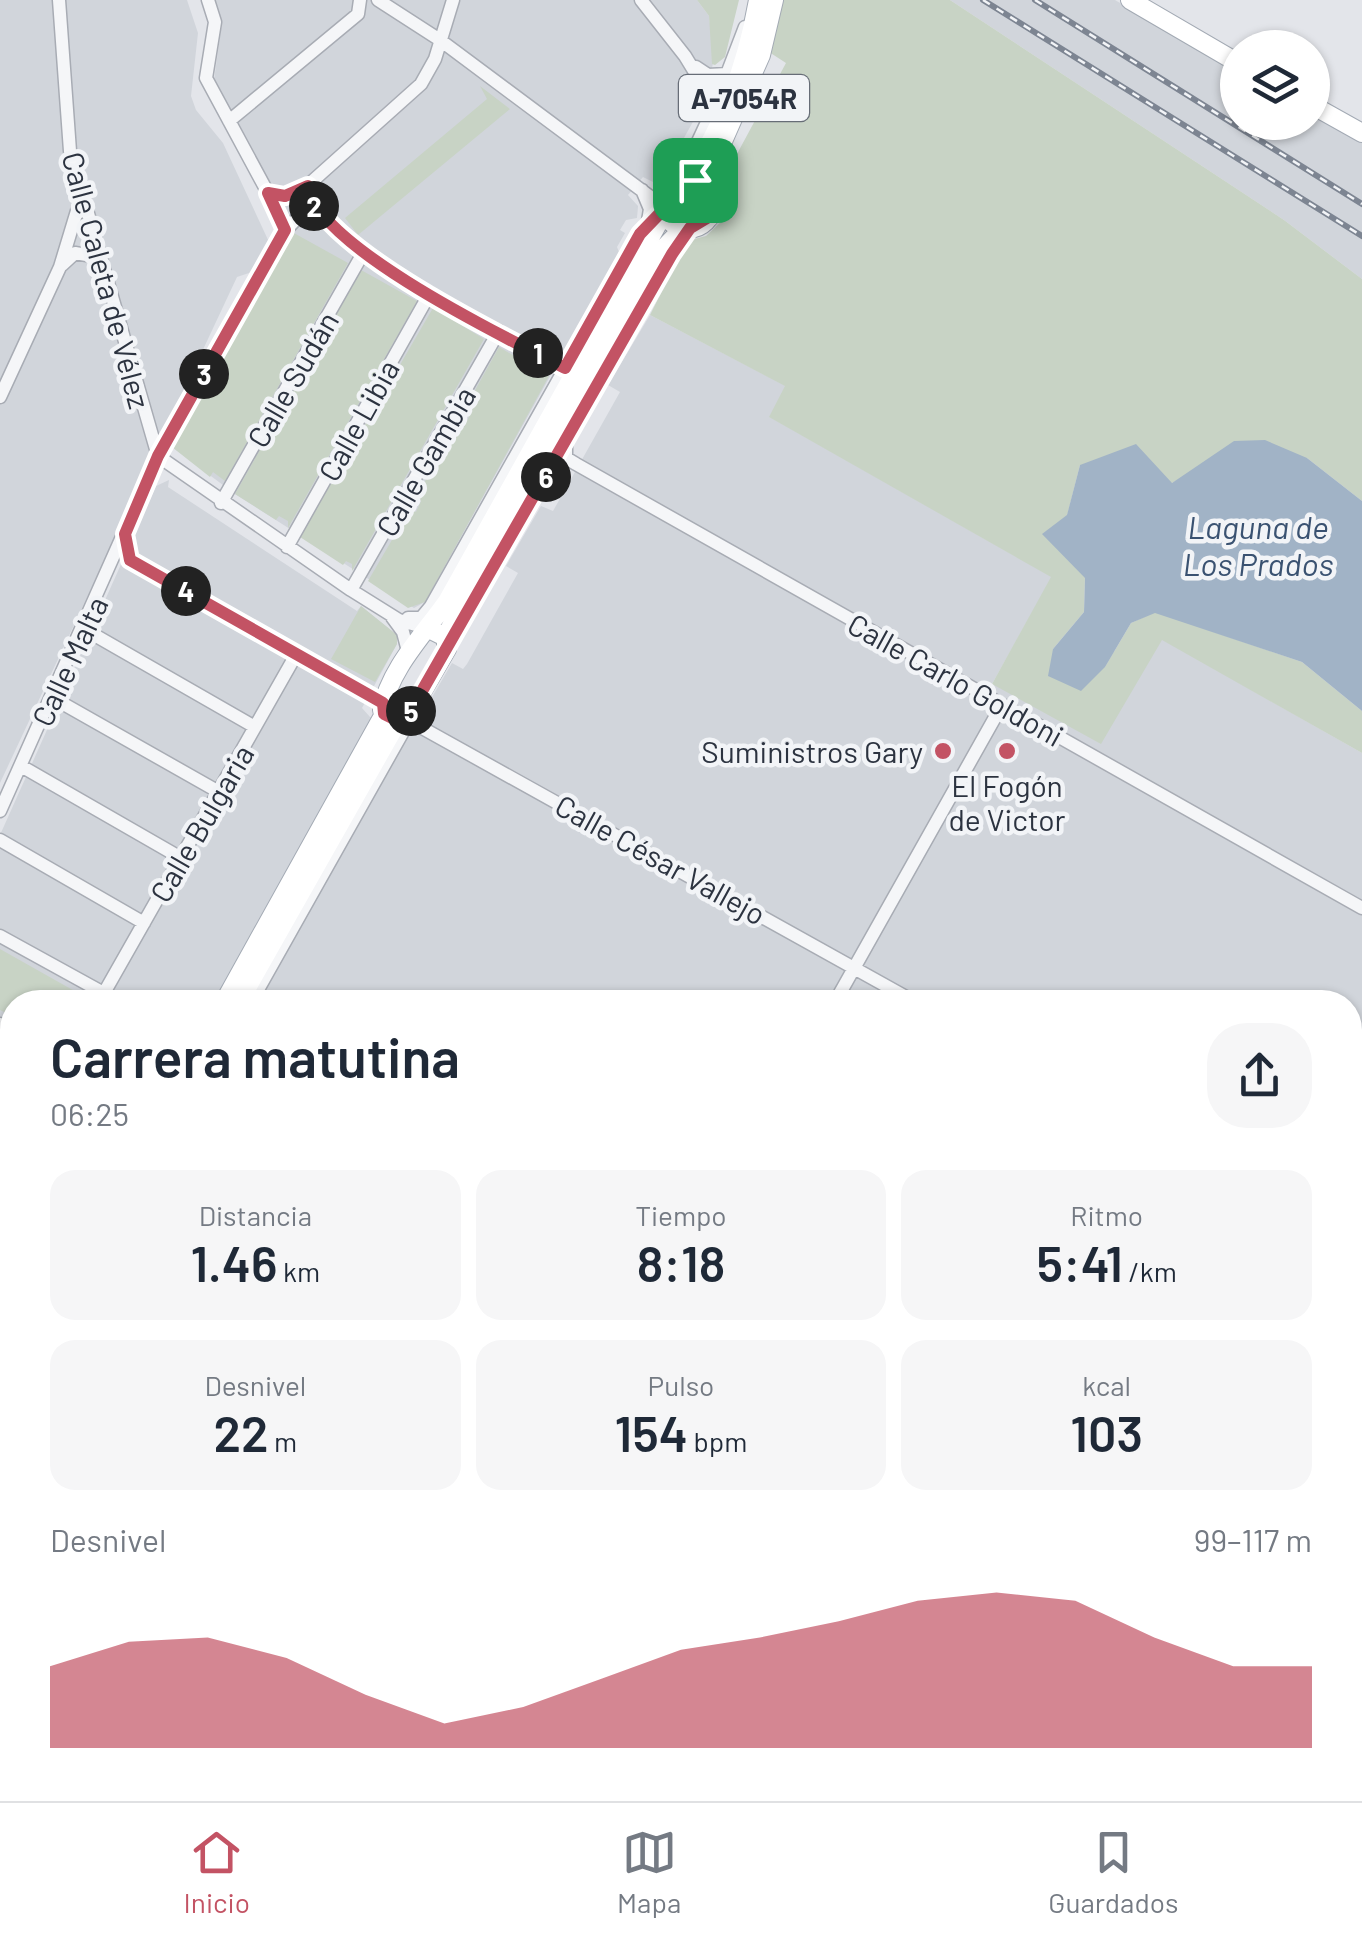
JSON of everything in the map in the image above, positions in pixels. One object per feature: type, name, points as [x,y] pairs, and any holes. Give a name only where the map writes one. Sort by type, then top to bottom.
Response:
[{"type":"main road","name":"A-7054R","points":[[440,638],[440,612],[664,209],[666,194],[684,180],[706,153],[744,63],[754,0]]},
{"type":"main road","name":"A-7054R","points":[[393,714],[664,248],[687,228],[710,216],[716,158],[760,55],[774,0]]},
{"type":"main road","points":[[1130,0],[1220,52]]},
{"type":"main road","points":[[1330,115],[1362,133]]},
{"type":"main road","points":[[684,180],[702,182],[711,193]]},
{"type":"main road","points":[[664,209],[687,228]]},
{"type":"main road","name":"A-7054R","points":[[393,714],[409,655],[440,638]]},
{"type":"main road","points":[[231,990],[393,714]]},
{"type":"main road","points":[[245,990],[393,714]]},
{"type":"street","name":"Calle Caleta de Vélez","points":[[58,0],[70,151],[158,456]]},
{"type":"street","points":[[208,0],[215,22],[206,78],[285,230],[302,214],[318,212]]},
{"type":"street","points":[[229,121],[358,14],[360,0]]},
{"type":"street","points":[[378,0],[440,40],[664,209],[640,234]]},
{"type":"street","points":[[268,193],[285,196],[308,186],[406,101],[421,84],[454,0]]},
{"type":"street","points":[[641,0],[685,56],[715,105],[684,180]]},
{"type":"street","points":[[685,56],[708,76],[727,74],[754,0]]},
{"type":"street","points":[[308,186],[318,212],[362,255],[565,368]]},
{"type":"street","points":[[391,614],[421,618],[447,577],[640,234],[650,209],[642,190]]},
{"type":"street","points":[[0,397],[60,267],[81,199]]},
{"type":"street","points":[[158,456],[351,590],[440,638],[566,440],[687,228]]},
{"type":"street","name":"Calle Malta","points":[[0,812],[113,566],[158,456],[285,230]]},
{"type":"street","points":[[60,267],[75,253],[98,257]]},
{"type":"street","name":"Calle Sudán","points":[[222,503],[362,255]]},
{"type":"street","name":"Calle Libia","points":[[287,547],[430,292]]},
{"type":"street","name":"Calle Gambia","points":[[351,590],[499,331]]},
{"type":"street","name":"Calle Carlo Goldoni","points":[[566,440],[566,458],[576,464],[1362,908]]},
{"type":"street","points":[[125,534],[130,560]]},
{"type":"street","name":"Calle Malta","points":[[113,566],[130,560]]},
{"type":"street","name":"Calle César Vallejo","points":[[130,560],[297,653],[393,714],[893,990]]},
{"type":"street","points":[[440,612],[447,577]]},
{"type":"street","points":[[391,614],[404,632],[409,655]]},
{"type":"street","points":[[84,629],[255,727]]},
{"type":"street","name":"Calle Bulgaria","points":[[106,990],[297,653]]},
{"type":"street","points":[[52,698],[219,792]]},
{"type":"street","points":[[842,990],[1002,705]]},
{"type":"street","points":[[257,990],[404,730],[393,714]]},
{"type":"street","points":[[21,766],[181,858]]},
{"type":"street","points":[[0,840],[144,923]]},
{"type":"street","points":[[0,936],[99,990]]},
{"type":"shaded area","points":[[0,0],[187,0],[198,33],[191,96],[196,110],[223,143],[269,242],[252,272],[237,277],[0,783]]},
{"type":"shaded area","points":[[215,0],[697,0],[709,16],[714,59],[704,102],[665,172],[653,182],[643,177],[628,195],[638,206],[637,218],[626,220],[620,230],[625,233],[617,247],[619,252],[425,602],[414,608],[235,494],[172,447],[292,232],[214,80],[222,23]]},
{"type":"shaded area","points":[[950,0],[1115,0],[1220,62],[1220,140],[1330,140],[1330,123],[1362,141],[1362,279],[1284,220]]},
{"type":"shaded area","points":[[650,315],[786,386],[770,417],[1052,577],[992,684],[1162,639],[1362,753],[1362,990],[0,990],[0,835],[156,486],[169,480],[168,487],[357,611],[361,606],[397,635],[397,644],[362,708],[370,717],[408,738],[452,663],[463,669],[467,664],[518,573],[506,566],[541,506],[553,511],[620,392],[608,385]]},
{"type":"green space","points":[[697,0],[739,0],[725,57],[715,65],[709,16]]},
{"type":"green space","points":[[781,0],[950,0],[1284,220],[1362,279],[1362,501],[1307,458],[1201,467],[1172,483],[1080,465],[1067,516],[1043,534],[1085,577],[1084,612],[1053,649],[1105,667],[1131,623],[1155,612],[1302,662],[1362,711],[1362,753],[1162,640],[1101,744],[992,684],[1051,577],[769,417],[785,386],[650,315],[687,241],[706,236],[722,221],[727,203],[723,180],[786,63],[769,52]]},
{"type":"green space","points":[[480,86],[510,109],[358,235],[345,218],[487,99]]},
{"type":"green space","points":[[292,232],[348,263],[225,481],[213,472],[210,477],[172,447]]},
{"type":"green space","points":[[361,270],[417,301],[288,528],[288,521],[279,516],[276,520],[235,494]]},
{"type":"green space","points":[[433,308],[484,339],[352,571],[352,564],[346,561],[343,565],[300,537]]},
{"type":"green space","points":[[499,347],[549,376],[425,602],[408,608],[368,581],[410,509],[416,512],[421,501],[416,498],[454,427],[462,430],[469,417],[463,412]]},
{"type":"green space","points":[[361,606],[397,635],[397,644],[375,682],[331,659]]},
{"type":"green space","points":[[0,949],[73,990],[0,990]]},
{"type":"water","name":"Laguna de Los Prados","points":[[1265,440],[1307,458],[1362,501],[1362,711],[1302,662],[1155,613],[1131,623],[1105,667],[1081,691],[1048,676],[1053,649],[1084,612],[1085,578],[1042,534],[1067,515],[1080,465],[1136,444],[1172,483],[1234,441]]},
{"type":"railway","points":[[983,0],[1362,236]]},
{"type":"railway","points":[[1035,0],[1362,204]]},
{"type":"place","name":"Suministros Gary","points":[[943,751]]},
{"type":"place","name":"El Fogón de Victor","points":[[1007,751]]},
{"type":"route","points":[[680,180],[695,180],[711,193],[710,216],[690,228],[672,254],[457,636],[406,719],[391,719],[382,710],[383,703],[130,560],[124,549],[125,534],[158,466],[158,456],[285,230],[268,193],[285,196],[308,186],[310,200],[318,212],[362,255],[565,368],[640,234],[664,209],[669,188],[680,180]]}]
